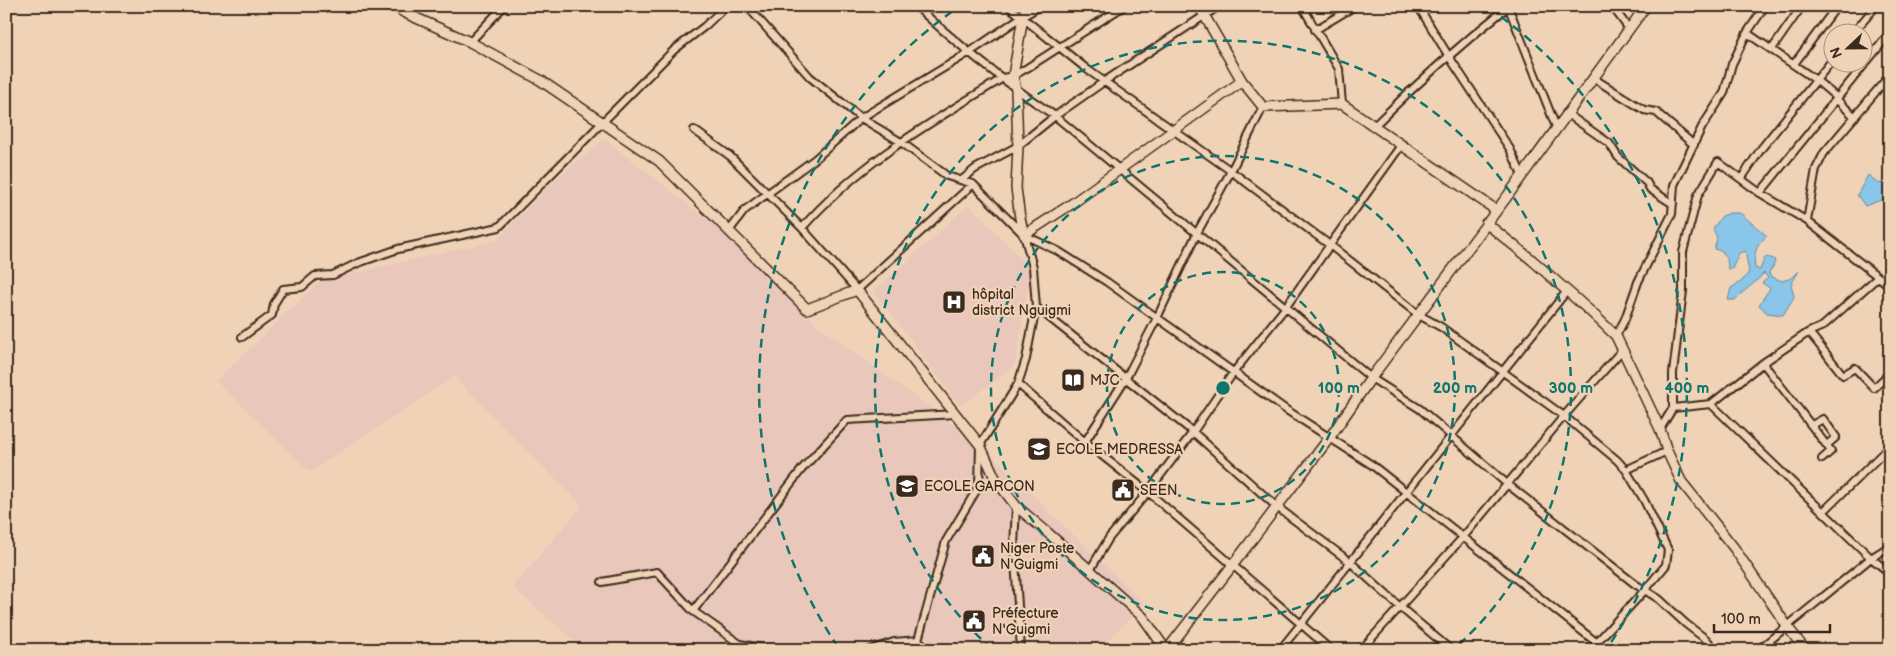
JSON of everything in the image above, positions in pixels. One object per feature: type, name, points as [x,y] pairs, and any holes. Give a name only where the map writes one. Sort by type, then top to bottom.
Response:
[{"type":"street","points":[[394,6],[405,14],[470,42],[540,80],[659,161],[807,309],[857,290],[973,184]]},
{"type":"street","points":[[470,42],[504,6]]},
{"type":"street","points":[[242,337],[272,316],[274,304],[283,289],[302,287],[314,276],[332,275],[358,263],[398,249],[499,227],[674,50],[705,26],[726,6]]},
{"type":"street","points":[[747,6],[810,77],[861,118],[901,142],[947,176],[963,179],[973,184],[1024,235],[1058,251],[1080,265],[1285,409],[1372,465],[1606,650]]},
{"type":"street","points":[[916,6],[950,38],[1016,90],[1055,116],[1370,378],[1420,409],[1506,483],[1635,584],[1660,599],[1713,647]]},
{"type":"street","points":[[1008,6],[1059,47],[1331,246],[1419,315],[1441,327],[1564,416],[1617,460],[1626,470],[1656,523],[1668,550],[1666,565],[1597,642]]},
{"type":"street","points":[[918,640],[946,541],[978,486],[980,445],[1018,384],[1026,359],[1036,307],[1033,267],[1020,218],[1016,188],[1018,146],[1016,90],[1013,76],[1023,17],[1027,6]]},
{"type":"street","points":[[729,231],[745,210],[815,160],[861,118],[970,52],[1040,6]]},
{"type":"street","points":[[802,228],[822,205],[872,161],[1002,78],[1013,76],[1124,6]]},
{"type":"street","points":[[1199,6],[1242,81],[1263,107]]},
{"type":"street","points":[[963,179],[975,169],[1018,146],[1055,116],[1218,6]]},
{"type":"street","points":[[1302,6],[1339,68],[1342,104]]},
{"type":"street","points":[[1315,30],[1355,6]]},
{"type":"street","points":[[1418,6],[1510,149],[1522,175]]},
{"type":"street","points":[[1374,126],[1411,88],[1448,55],[1509,6],[1556,127]]},
{"type":"street","points":[[1612,6],[1629,29]]},
{"type":"street","points":[[694,130],[730,156],[802,228],[857,290],[980,445],[996,480],[1016,506],[1143,617],[1166,650],[1330,437],[1370,378],[1419,315],[1646,6]]},
{"type":"street","points":[[1616,336],[1638,282],[1672,214],[1674,185],[1702,127],[1724,93],[1732,64],[1747,33],[1765,6]]},
{"type":"street","points":[[1772,49],[1802,6]]},
{"type":"street","points":[[1794,64],[1837,6]]},
{"type":"street","points":[[1862,22],[1876,6]]},
{"type":"street","points":[[1747,33],[1816,80],[1855,117]]},
{"type":"street","points":[[1760,193],[1890,33]]},
{"type":"street","points":[[1741,178],[1761,149],[1824,70]]},
{"type":"street","points":[[1807,221],[1816,169],[1824,153],[1890,75]]},
{"type":"street","points":[[1593,78],[1644,110],[1656,112],[1694,145]]},
{"type":"street","points":[[1024,235],[1242,81]]},
{"type":"street","points":[[1263,107],[1342,104],[1496,210]]},
{"type":"street","points":[[1085,442],[1126,378],[1197,233],[1263,107]]},
{"type":"street","points":[[1566,114],[1609,143],[1618,156],[1647,183],[1650,189],[1673,204]]},
{"type":"street","points":[[1090,570],[1109,538],[1148,492],[1193,432],[1233,373],[1286,308],[1402,144]]},
{"type":"street","points":[[1660,429],[1673,408],[1673,373],[1683,291],[1683,252],[1698,195],[1718,162],[1760,193],[1807,221],[1890,286]]},
{"type":"street","points":[[1486,223],[1567,291],[1616,336],[1660,429],[1667,451],[1681,481],[1734,548],[1786,626],[1805,650]]},
{"type":"street","points":[[1673,408],[1711,404],[1764,363],[1809,332],[1824,326],[1878,277]]},
{"type":"street","points":[[1280,650],[1567,291]]},
{"type":"street","points":[[1036,307],[1193,432],[1277,507],[1350,561],[1451,650]]},
{"type":"street","points":[[1809,332],[1843,375],[1855,368],[1874,388],[1888,375],[1890,376]]},
{"type":"street","points":[[1361,650],[1464,536],[1506,483],[1622,350]]},
{"type":"street","points":[[1764,363],[1831,451],[1822,459]]},
{"type":"street","points":[[1018,384],[1085,442],[1148,492],[1331,650]]},
{"type":"street","points":[[1711,404],[1871,558],[1890,573]]},
{"type":"street","points":[[693,611],[802,470],[847,420],[956,414]]},
{"type":"street","points":[[1812,425],[1823,419],[1836,437],[1827,446]]},
{"type":"street","points":[[1823,512],[1890,446]]},
{"type":"street","points":[[1626,470],[1667,451]]},
{"type":"street","points":[[1016,506],[1014,546],[1021,650]]},
{"type":"street","points":[[1758,650],[1871,558],[1888,547]]},
{"type":"street","points":[[602,582],[658,572],[693,611],[740,644],[772,650]]},
{"type":"street","points":[[870,650],[894,642],[918,640],[930,650]]},
{"type":"street","points":[[1701,650],[1713,647]]},
{"type":"shaded area","points":[[605,139],[726,234],[820,327],[982,446],[1144,603],[1100,650],[585,650],[512,587],[582,506],[454,377],[310,472],[216,381],[320,281],[497,240],[551,183]]},
{"type":"shaded area","name":"hôpital district Nguigmi","points":[[969,205],[1031,269],[1015,364],[998,379],[960,406],[874,291]]},
{"type":"water","points":[[1868,175],[1878,183],[1886,184],[1890,182],[1890,197],[1865,206],[1857,195]]},
{"type":"water","points":[[1730,213],[1740,213],[1767,236],[1756,250],[1754,258],[1755,268],[1760,270],[1765,257],[1775,260],[1769,272],[1770,276],[1782,281],[1792,278],[1799,271],[1791,284],[1794,297],[1783,315],[1767,313],[1759,305],[1770,288],[1762,283],[1768,278],[1764,273],[1735,300],[1728,300],[1731,288],[1742,281],[1749,272],[1745,251],[1739,253],[1732,269],[1728,269],[1727,259],[1722,251],[1714,249],[1717,238],[1713,228],[1722,216]]},
{"type":"place","name":"hôpital district Nguigmi","points":[[954,302]]},
{"type":"place","name":"MJC","points":[[1073,380]]},
{"type":"place","name":"ECOLE MEDRESSA","points":[[1039,449]]},
{"type":"place","name":"ECOLE GARCON","points":[[907,486]]},
{"type":"place","name":"SEEN","points":[[1123,490]]},
{"type":"place","name":"Niger Poste N'Guigmi","points":[[983,556]]},
{"type":"place","name":"Préfecture N'Guigmi","points":[[974,621]]}]
